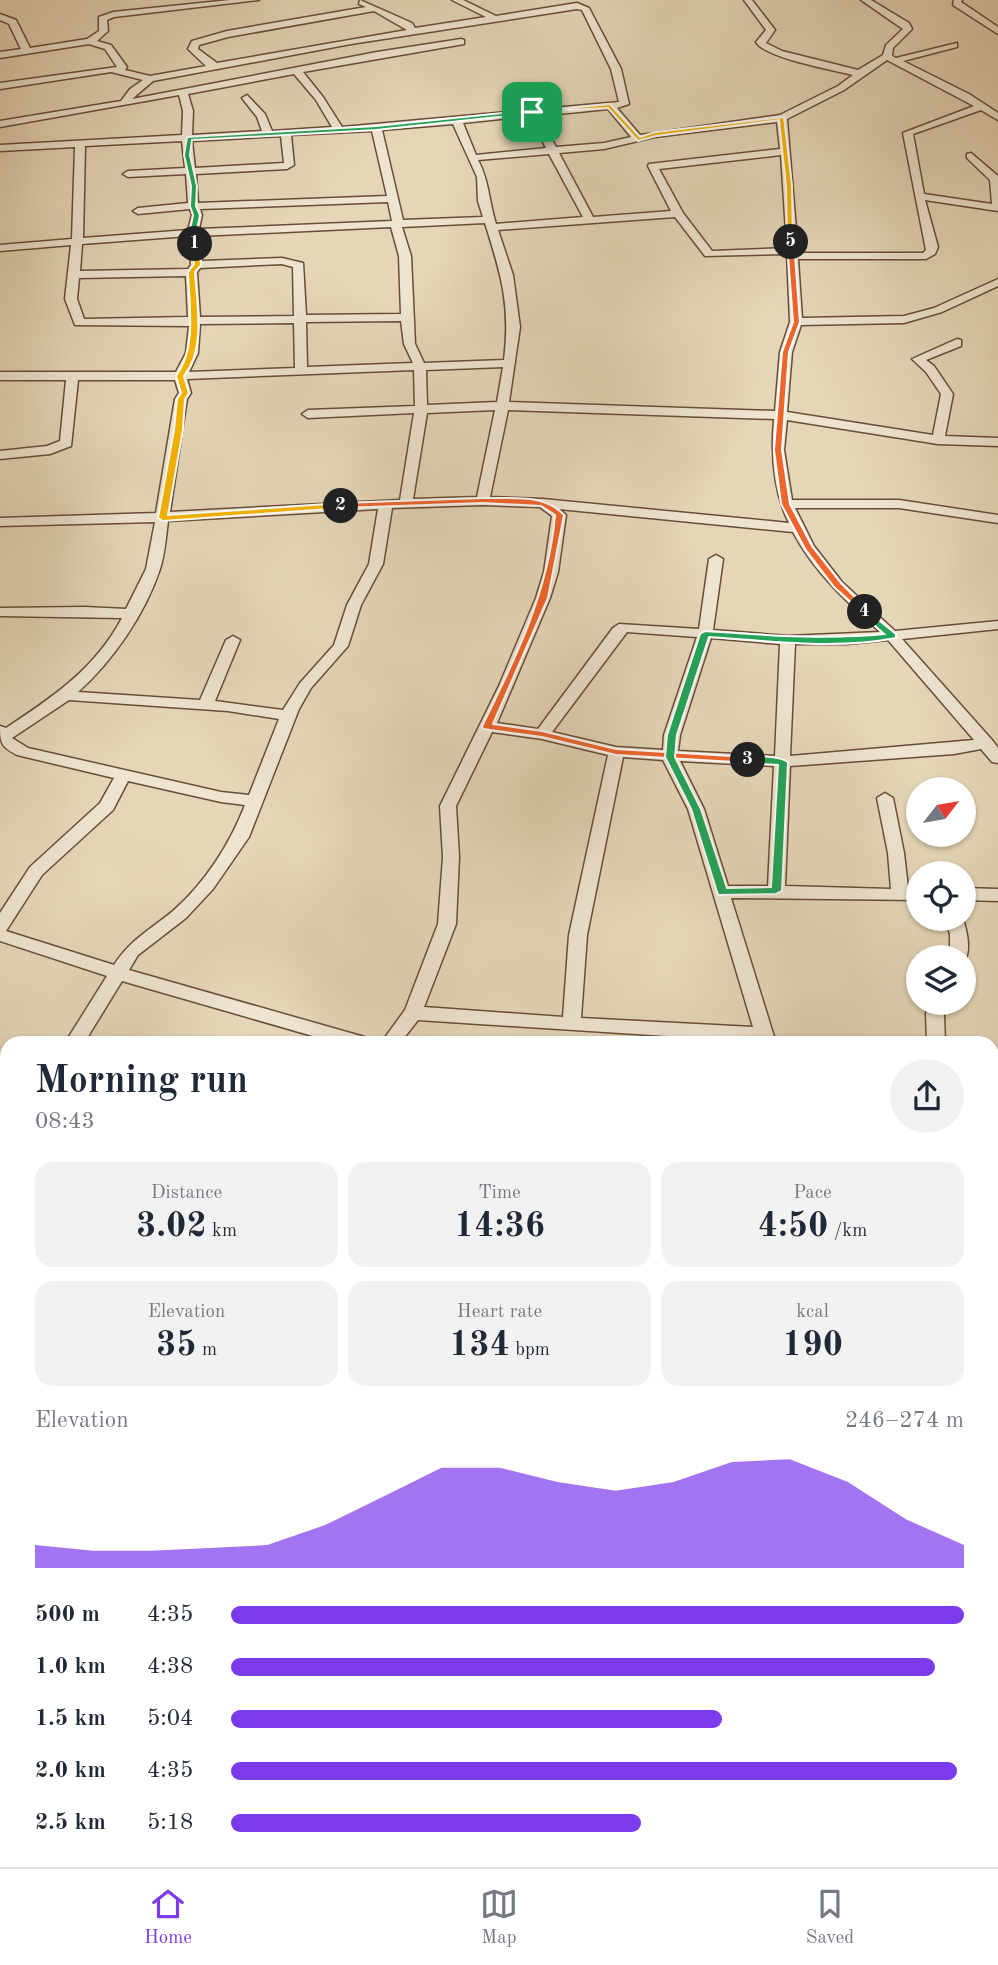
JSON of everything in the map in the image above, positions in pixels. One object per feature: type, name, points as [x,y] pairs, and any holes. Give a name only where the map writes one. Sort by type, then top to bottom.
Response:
[{"type":"street","points":[[0,55],[89,41],[101,36],[104,30],[102,19],[106,17],[255,0]]},
{"type":"street","points":[[359,0],[372,9],[409,25],[412,31]]},
{"type":"street","points":[[456,0],[496,19]]},
{"type":"street","points":[[548,0],[561,8]]},
{"type":"street","points":[[748,0],[771,30],[761,42],[762,45],[779,53],[861,74]]},
{"type":"street","points":[[866,0],[908,29],[889,47],[892,58],[998,117]]},
{"type":"street","points":[[958,0],[956,3],[998,31]]},
{"type":"street","points":[[0,148],[376,128],[624,104],[616,69],[587,4],[412,31],[150,79],[133,90],[124,103]]},
{"type":"street","points":[[219,67],[206,63],[200,57],[193,48],[195,43],[227,34],[372,9]]},
{"type":"street","points":[[0,17],[13,22],[27,51]]},
{"type":"street","points":[[89,41],[108,47],[122,67],[118,70]]},
{"type":"street","points":[[0,124],[461,42]]},
{"type":"street","points":[[472,158],[604,146],[655,134],[782,118],[824,98],[876,62],[954,45]]},
{"type":"street","points":[[0,86],[103,69],[118,70],[150,79]]},
{"type":"street","points":[[296,70],[320,99],[339,130]]},
{"type":"street","points":[[180,376],[189,365],[195,323],[194,233],[197,215],[193,206],[194,186],[187,155],[188,111],[183,93]]},
{"type":"street","points":[[247,98],[262,116],[268,134]]},
{"type":"street","points":[[610,106],[638,139]]},
{"type":"street","points":[[786,151],[699,163],[653,166],[678,214],[709,254],[926,256],[932,252],[933,247],[919,196],[908,133],[982,107]]},
{"type":"street","points":[[532,112],[590,221]]},
{"type":"street","points":[[782,118],[796,322],[786,352],[778,450],[786,504],[808,547],[837,585],[892,636],[998,758]]},
{"type":"street","points":[[457,121],[482,177],[483,201],[507,275],[512,317],[510,363],[483,501]]},
{"type":"street","points":[[376,128],[398,222],[395,230],[405,255],[406,317],[414,360],[420,365],[421,409],[406,504]]},
{"type":"street","points":[[128,174],[287,166],[286,134]]},
{"type":"street","points":[[80,144],[77,242],[71,299],[79,323],[195,323],[406,317]]},
{"type":"street","points":[[919,196],[998,208],[995,179],[971,156]]},
{"type":"street","points":[[138,211],[193,206],[391,199]]},
{"type":"street","points":[[0,248],[194,233],[398,222],[590,221],[678,214]]},
{"type":"street","points":[[74,275],[282,261],[297,263],[301,371]]},
{"type":"street","points":[[796,322],[904,319],[938,310],[998,282]]},
{"type":"street","points":[[938,440],[947,394],[930,369],[918,359],[957,343]]},
{"type":"street","points":[[0,376],[180,376],[510,363]]},
{"type":"street","points":[[0,455],[50,450],[66,443],[72,376]]},
{"type":"street","points":[[180,376],[185,393],[181,399],[153,569],[131,614],[119,636],[91,673],[66,695],[2,733],[9,745],[23,752],[221,797],[256,801]]},
{"type":"street","points":[[308,414],[502,406],[780,415],[938,440],[998,442]]},
{"type":"street","points":[[0,522],[163,518],[228,512],[483,501],[543,503],[797,528]]},
{"type":"street","points":[[395,1036],[412,1013],[447,924],[451,857],[448,806],[532,626],[551,572],[559,515],[543,503]]},
{"type":"street","points":[[78,1036],[132,951],[180,914],[207,885],[241,837],[288,716],[305,686],[341,646],[354,605],[376,564],[386,504]]},
{"type":"street","points":[[786,504],[899,504],[998,519]]},
{"type":"street","points":[[716,559],[705,634],[672,735],[670,757],[696,809],[765,1036]]},
{"type":"street","points":[[0,612],[85,611],[131,614]]},
{"type":"street","points":[[542,734],[621,628],[788,640],[847,640],[998,625]]},
{"type":"street","points":[[206,704],[233,640]]},
{"type":"street","points":[[776,891],[788,640]]},
{"type":"street","points":[[66,695],[206,704],[288,716]]},
{"type":"street","points":[[487,726],[542,734],[616,752],[783,762],[954,749],[986,743]]},
{"type":"street","points":[[572,1023],[578,934],[616,752]]},
{"type":"street","points":[[0,927],[36,871],[107,806],[123,775]]},
{"type":"street","points":[[885,798],[896,853],[900,894]]},
{"type":"street","points":[[722,892],[906,894]]},
{"type":"street","points":[[976,894],[998,895]]},
{"type":"street","points":[[0,935],[118,973],[337,1036]]},
{"type":"street","points":[[412,1013],[730,1036]]},
{"type":"street","points":[[935,1015],[936,1036]]},
{"type":"route","points":[[532,112],[376,128],[189,138],[187,155],[194,186],[192,200],[197,215],[193,230],[198,265],[191,272],[195,323],[189,365],[180,376],[185,393],[181,399],[163,518],[340,506],[483,501],[543,503],[551,507],[559,515],[551,572],[507,686],[487,726],[542,734],[616,752],[670,757],[783,762],[776,891],[722,892],[696,809],[670,757],[672,735],[705,634],[788,640],[847,640],[892,636],[837,585],[808,547],[786,504],[778,450],[786,352],[796,322],[789,186],[782,118],[655,134],[638,139],[610,106],[532,112]]}]
